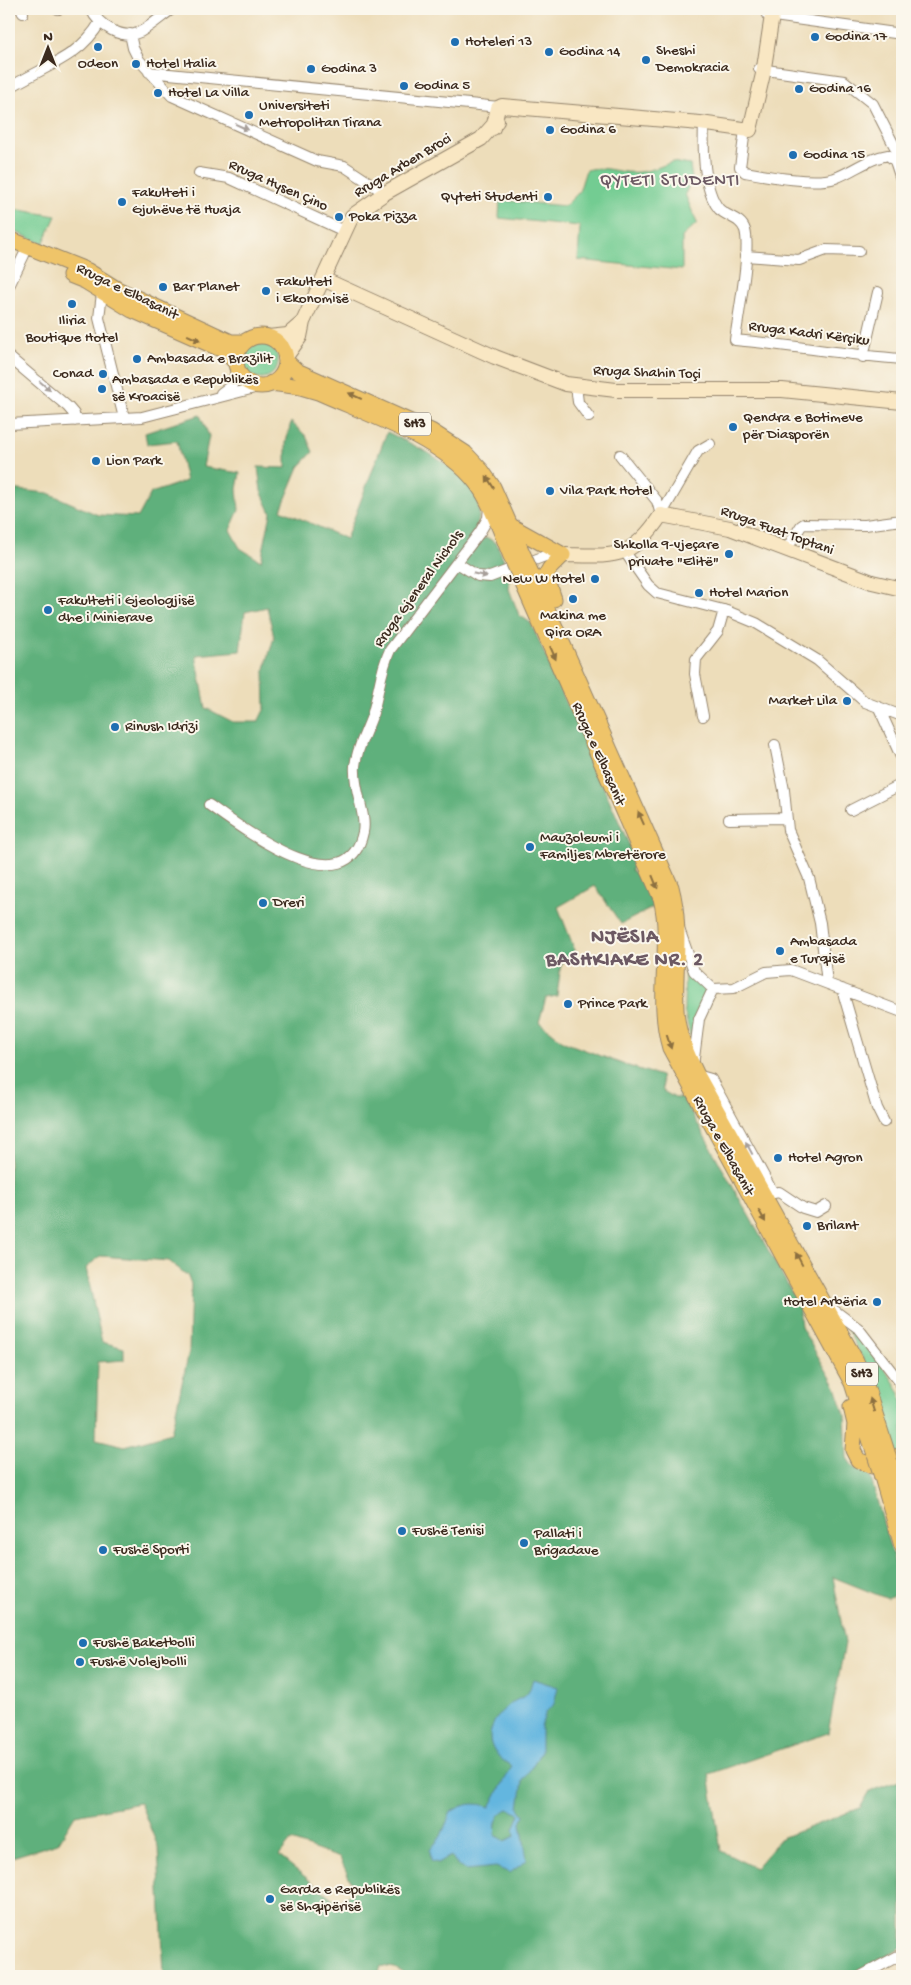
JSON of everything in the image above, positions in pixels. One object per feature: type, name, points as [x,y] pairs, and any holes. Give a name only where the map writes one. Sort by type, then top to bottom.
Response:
[{"type":"main road","name":"Rruga e Elbasanit","points":[[9,239],[88,271],[117,289],[231,342],[245,342]]},
{"type":"main road","name":"Rruga e Elbasanit","points":[[9,249],[85,281],[132,310],[225,352],[237,366]]},
{"type":"main road","points":[[237,366],[238,351],[245,342],[256,337],[268,337]]},
{"type":"main road","name":"SH3","points":[[268,337],[281,347],[285,360]]},
{"type":"main road","name":"Rruga e Elbasanit","points":[[285,360],[297,371],[432,431],[457,446],[471,458],[489,479],[518,559],[562,641],[664,870],[675,904],[678,925],[676,1010],[679,1032],[695,1071],[769,1193],[822,1302],[849,1347],[865,1382],[902,1546]]},
{"type":"main road","points":[[269,384],[280,376],[285,360]]},
{"type":"main road","name":"SH3","points":[[237,366],[248,382],[269,384]]},
{"type":"main road","name":"Rruga e Elbasanit","points":[[269,384],[301,387],[318,392],[438,448],[470,474],[507,532]]},
{"type":"main road","points":[[507,532],[564,555],[550,568],[546,575],[560,620],[562,641]]},
{"type":"main road","name":"Rruga e Elbasanit","points":[[526,575],[661,898],[665,928],[663,1007],[665,1030],[670,1048],[837,1355],[857,1395],[881,1453]]},
{"type":"main road","points":[[837,1355],[855,1424],[855,1456],[862,1463],[872,1466],[902,1454]]},
{"type":"main road","name":"Rruga e Elbasanit","points":[[887,1475],[902,1503]]},
{"type":"street","points":[[91,9],[100,22],[111,29],[130,34],[139,32],[172,9]]},
{"type":"street","points":[[902,34],[770,12],[761,69],[740,167],[744,172],[825,180],[841,175],[875,158],[888,155],[895,161],[902,182]]},
{"type":"street","points":[[9,88],[81,48],[91,37],[100,22]]},
{"type":"street","points":[[130,34],[137,56],[149,72],[172,96],[308,157],[328,164],[340,164],[385,193]]},
{"type":"street","points":[[761,69],[844,81],[856,88],[873,104],[898,153]]},
{"type":"street","points":[[149,72],[503,107],[704,124],[708,122],[748,127]]},
{"type":"street","name":"Rruga Arben Broci","points":[[285,360],[300,337],[303,322],[352,216],[385,193],[481,139],[492,128],[503,107]]},
{"type":"street","name":"Rruga Kadri Kërçiku","points":[[704,124],[704,160],[711,190],[720,209],[744,226],[746,232],[745,256],[734,340],[863,357],[902,359]]},
{"type":"street","name":"Rruga Hysen Çino","points":[[199,173],[230,178],[344,231]]},
{"type":"street","points":[[745,256],[799,260],[826,250],[859,251]]},
{"type":"street","points":[[9,286],[24,256]]},
{"type":"street","name":"Rruga Shahin Toçi","points":[[323,279],[495,357],[552,380],[576,386],[650,392],[782,390],[902,402]]},
{"type":"street","points":[[863,357],[878,292]]},
{"type":"street","points":[[102,293],[99,318],[124,418]]},
{"type":"street","points":[[268,337],[288,335],[303,322]]},
{"type":"street","points":[[9,357],[68,407],[75,421]]},
{"type":"street","points":[[218,396],[232,385],[237,366]]},
{"type":"street","points":[[9,424],[124,418],[157,414],[218,396],[269,384]]},
{"type":"street","points":[[576,386],[578,402],[589,416]]},
{"type":"street","points":[[458,563],[478,576],[490,577],[545,556],[608,556],[625,552],[644,537],[661,515],[698,451],[710,444]]},
{"type":"street","points":[[620,455],[657,501],[661,515]]},
{"type":"street","name":"Rruga Gjeneral Nichols","points":[[209,805],[257,839],[300,860],[332,863],[342,861],[351,855],[360,841],[365,825],[354,780],[355,764],[358,750],[372,716],[384,663],[390,650],[480,532],[488,518],[489,505]]},
{"type":"street","name":"Rruga Fuat Toptani","points":[[661,515],[730,528],[872,582],[902,589]]},
{"type":"street","points":[[786,550],[804,524],[865,525],[902,520]]},
{"type":"street","name":"Rruga Gjeneral Nichols","points":[[480,532],[495,534],[507,532]]},
{"type":"street","points":[[625,552],[648,585],[657,593],[724,610],[756,623],[797,647],[834,674],[865,702],[902,716]]},
{"type":"street","points":[[703,716],[694,666],[700,652],[718,631],[724,610]]},
{"type":"street","points":[[879,708],[902,759]]},
{"type":"street","points":[[775,745],[784,790],[785,818],[788,830],[809,878],[817,908],[825,948],[828,983]]},
{"type":"street","points":[[851,810],[902,784]]},
{"type":"street","points":[[729,819],[785,818]]},
{"type":"street","points":[[678,925],[694,971],[713,988],[734,988],[766,972],[780,970],[800,972],[902,1012]]},
{"type":"street","points":[[695,1071],[699,1019],[713,988]]},
{"type":"street","points":[[842,989],[877,1108],[884,1122]]},
{"type":"street","points":[[769,1193],[785,1194],[810,1211],[816,1212],[826,1206]]},
{"type":"street","points":[[822,1302],[841,1313],[858,1328],[902,1385]]},
{"type":"street","points":[[861,1976],[902,1954]]},
{"type":"green space","points":[[672,162],[690,165],[692,179],[685,194],[697,223],[682,237],[682,270],[578,260],[580,226],[499,218],[500,200],[565,206],[579,192],[586,170],[601,168],[638,172]]},
{"type":"green space","points":[[14,209],[56,216],[43,244],[9,229],[9,216]]},
{"type":"green space","points":[[261,344],[273,349],[278,361],[273,373],[261,378],[249,373],[244,361],[249,349]]},
{"type":"green space","points":[[200,415],[209,436],[203,467],[240,473],[237,489],[239,510],[230,530],[240,548],[261,561],[271,513],[261,491],[258,467],[286,468],[286,442],[291,422],[306,436],[313,452],[299,467],[281,510],[346,539],[387,432],[430,454],[459,475],[470,487],[477,501],[479,518],[471,537],[488,538],[497,544],[510,574],[509,589],[519,615],[531,623],[636,860],[631,870],[640,879],[654,907],[621,924],[595,886],[558,907],[576,953],[561,964],[557,996],[546,998],[539,1022],[564,1042],[625,1065],[661,1076],[663,1091],[675,1098],[683,1098],[799,1305],[801,1327],[836,1387],[845,1415],[847,1458],[854,1468],[870,1475],[902,1590],[888,1599],[833,1577],[845,1643],[828,1733],[709,1774],[721,1851],[755,1868],[781,1838],[860,1808],[870,1791],[902,1780],[902,1947],[849,1976],[408,1976],[395,1968],[381,1966],[378,1976],[164,1976],[158,1847],[140,1803],[75,1815],[58,1843],[9,1858],[9,489],[48,493],[98,515],[138,517],[151,493],[186,481],[177,441],[147,444],[145,433]],"holes":[[[267,607],[274,637],[264,672],[265,708],[258,722],[233,722],[206,708],[196,655],[240,651],[245,612]],[[100,1256],[169,1261],[188,1276],[191,1284],[189,1352],[171,1433],[125,1446],[96,1439],[98,1362],[124,1360],[124,1348],[102,1342],[86,1268]],[[291,1841],[340,1858],[355,1890],[338,1903],[279,1856]]]},
{"type":"green space","points":[[685,963],[693,978],[707,990],[694,1022],[692,1042],[684,1010]]},
{"type":"green space","points":[[846,1327],[879,1360],[899,1392],[903,1412],[902,1451],[896,1454],[874,1381]]},
{"type":"water","points":[[533,1679],[558,1687],[554,1704],[546,1712],[541,1726],[541,1752],[523,1781],[519,1808],[524,1815],[521,1823],[527,1860],[510,1873],[496,1867],[466,1870],[458,1866],[451,1856],[438,1863],[431,1861],[430,1850],[441,1836],[451,1812],[470,1804],[490,1807],[512,1766],[495,1753],[491,1745],[491,1729],[501,1712],[527,1694]],"holes":[[[508,1809],[520,1814],[514,1829],[515,1836],[505,1841],[496,1835],[496,1823],[504,1811]]]},
{"type":"place","name":"Godina 17","points":[[815,37]]},
{"type":"place","name":"Hoteleri 13","points":[[455,42]]},
{"type":"place","name":"Odeon","points":[[98,47]]},
{"type":"place","name":"Godina 14","points":[[549,52]]},
{"type":"place","name":"Sheshi Demokracia","points":[[646,60]]},
{"type":"place","name":"Hotel Italia","points":[[136,64]]},
{"type":"place","name":"Godina 3","points":[[311,69]]},
{"type":"place","name":"Godina 5","points":[[404,86]]},
{"type":"place","name":"Godina 16","points":[[799,89]]},
{"type":"place","name":"Hotel La Villa","points":[[158,93]]},
{"type":"place","name":"Universiteti Metropolitan Tirana","points":[[249,115]]},
{"type":"place","name":"Godina 6","points":[[550,130]]},
{"type":"place","name":"Godina 15","points":[[793,155]]},
{"type":"place","name":"Qyteti Studenti","points":[[548,197]]},
{"type":"place","name":"Fakulteti i Gjuhëve të Huaja","points":[[122,202]]},
{"type":"place","name":"Poka Pizza","points":[[339,217]]},
{"type":"place","name":"Bar Planet","points":[[163,287]]},
{"type":"place","name":"Fakulteti i Ekonomisë","points":[[266,291]]},
{"type":"place","name":"Iliria Boutique Hotel","points":[[72,304]]},
{"type":"place","name":"Ambasada e Brazilit","points":[[137,359]]},
{"type":"place","name":"Conad","points":[[103,374]]},
{"type":"place","name":"Ambasada e Republikës së Kroacisë","points":[[102,389]]},
{"type":"place","name":"Qendra e Botimeve për Diasporën","points":[[733,427]]},
{"type":"place","name":"Lion Park","points":[[96,461]]},
{"type":"place","name":"Vila Park Hotel","points":[[550,491]]},
{"type":"place","name":"Shkolla 9-vjeçare private \"Elitë\"","points":[[729,554]]},
{"type":"place","name":"New W Hotel","points":[[595,579]]},
{"type":"place","name":"Hotel Marion","points":[[699,593]]},
{"type":"place","name":"Makina me Qira ORA","points":[[573,599]]},
{"type":"place","name":"Fakulteti i Gjeologjisë dhe i Minierave","points":[[48,610]]},
{"type":"place","name":"Market Lila","points":[[847,701]]},
{"type":"place","name":"Rinush Idrizi","points":[[115,727]]},
{"type":"place","name":"Mauzoleumi i Familjes Mbretërore","points":[[530,847]]},
{"type":"place","name":"Dreri","points":[[263,903]]},
{"type":"place","name":"Ambasada e Turqisë","points":[[780,951]]},
{"type":"place","name":"Prince Park","points":[[568,1004]]},
{"type":"place","name":"Hotel Agron","points":[[778,1158]]},
{"type":"place","name":"Brilant","points":[[807,1226]]},
{"type":"place","name":"Hotel Arbëria","points":[[877,1302]]},
{"type":"place","name":"Fushë Tenisi","points":[[402,1531]]},
{"type":"place","name":"Pallati i Brigadave","points":[[524,1543]]},
{"type":"place","name":"Fushë Sporti","points":[[103,1550]]},
{"type":"place","name":"Fushë Baketbolli","points":[[83,1643]]},
{"type":"place","name":"Fushë Volejbolli","points":[[80,1662]]},
{"type":"place","name":"Garda e Republikës së Shqipërisë","points":[[270,1899]]},
{"type":"district","name":"QYTETI STUDENTI","points":[[670,181]]},
{"type":"district","name":"NJËSIA BASHKIAKE NR. 2","points":[[625,950]]}]
